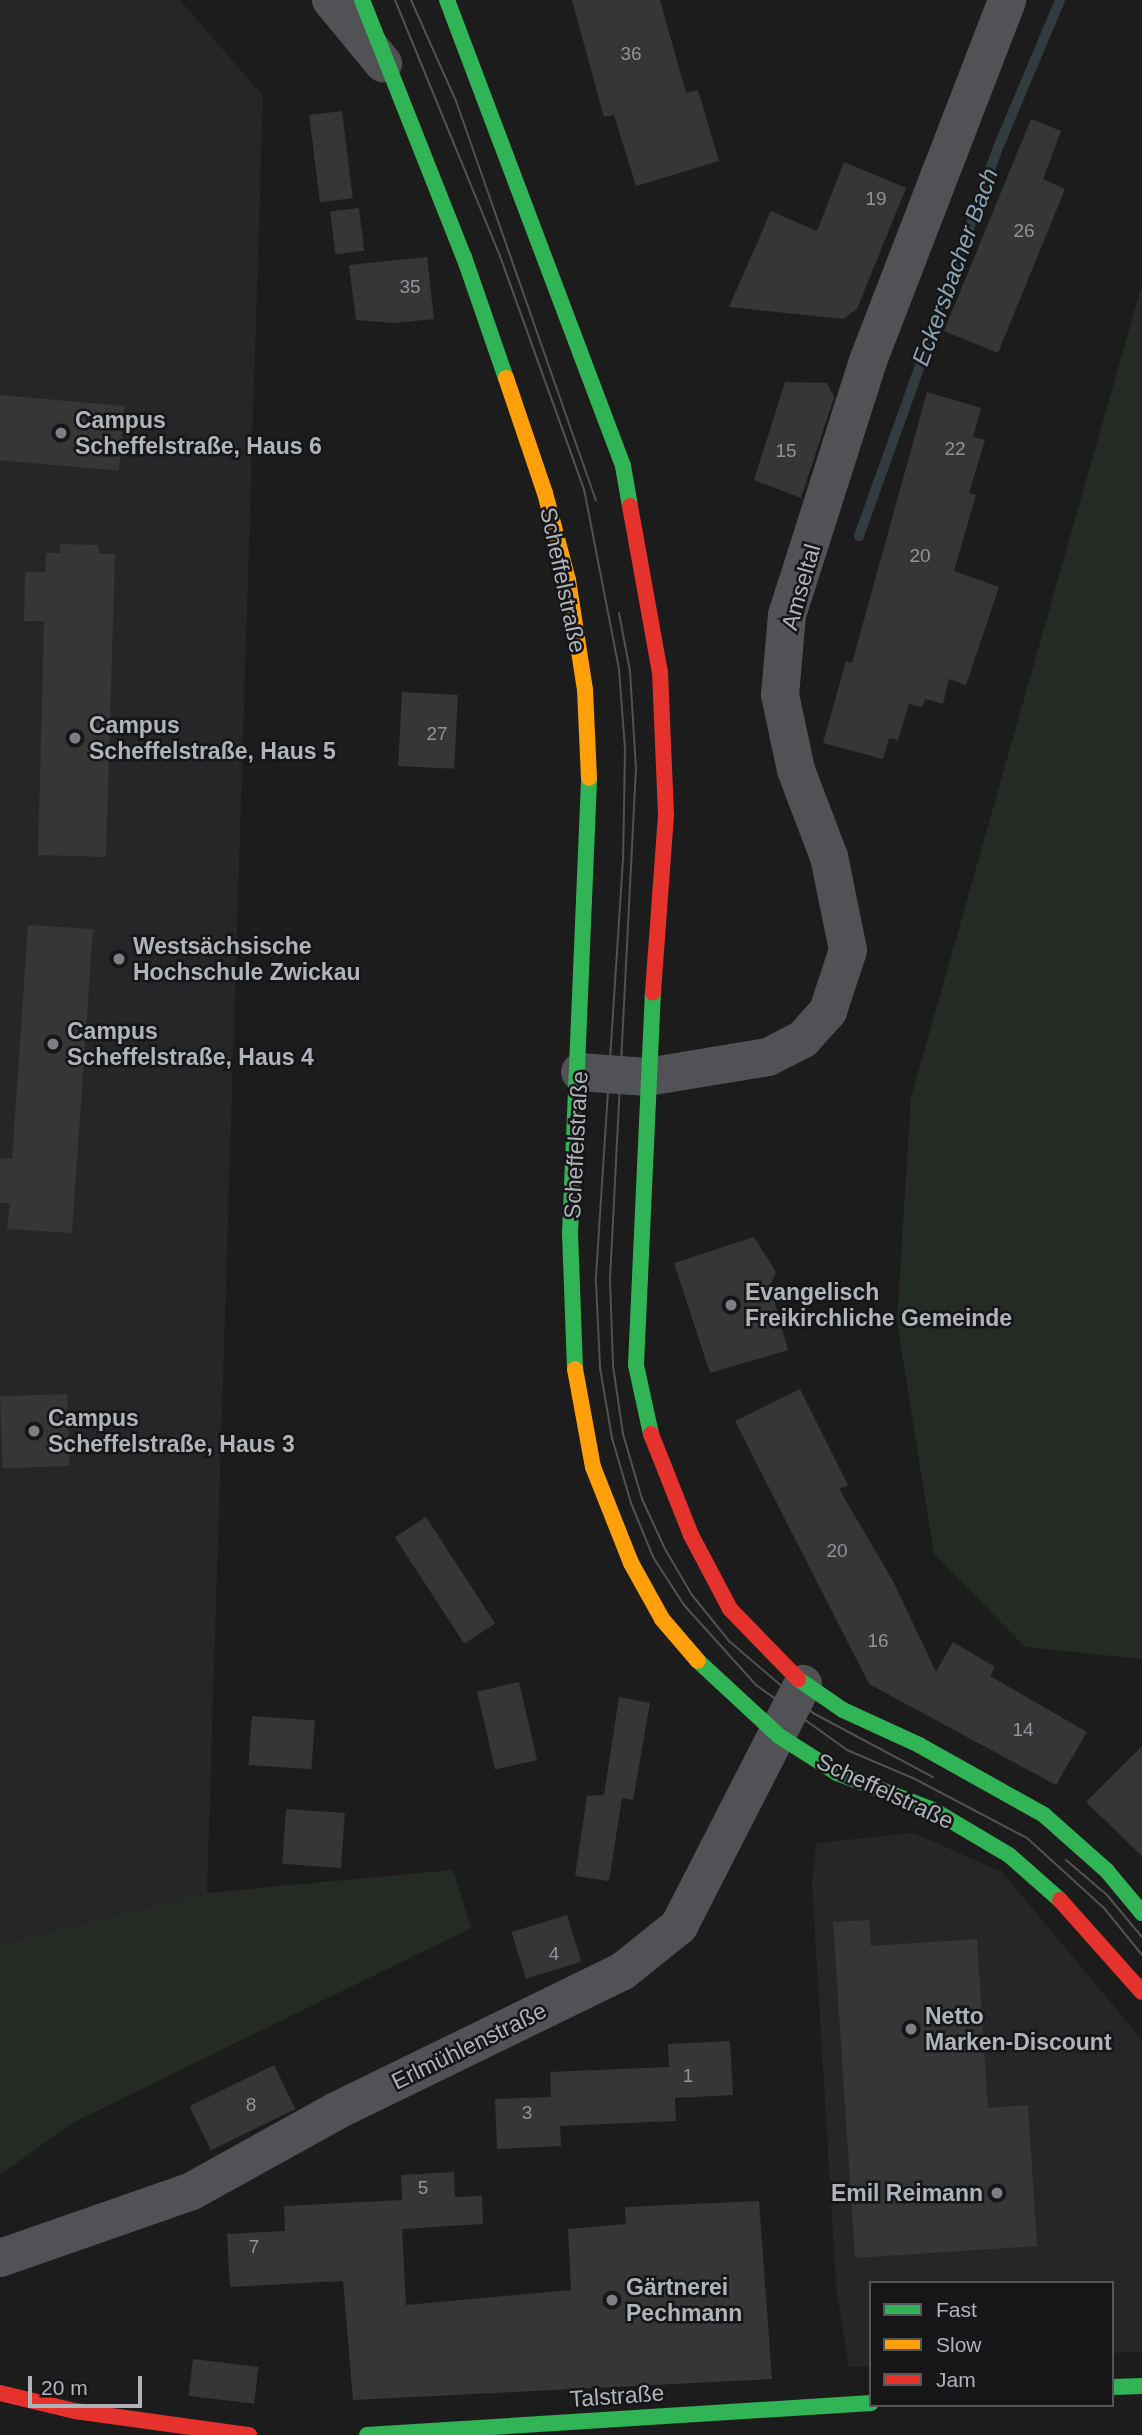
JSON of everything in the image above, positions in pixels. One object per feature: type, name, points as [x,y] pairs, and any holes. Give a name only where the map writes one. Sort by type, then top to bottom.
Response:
[{"type":"street","name":"Scheffelstraße","points":[[331,0],[388,69]]},
{"type":"street","name":"Scheffelstraße","points":[[362,0],[464,257],[545,493],[568,580],[585,690],[590,816],[571,1262],[575,1373],[593,1467],[631,1563],[662,1619],[707,1671],[779,1735],[836,1773],[933,1810],[1009,1855],[1076,1915],[1142,1992]]},
{"type":"street","points":[[447,0],[624,466],[660,673],[666,815],[647,1077],[636,1365],[654,1447],[691,1535],[730,1609],[803,1684],[843,1710],[919,1745],[1044,1815],[1107,1871],[1142,1913]]},
{"type":"street","name":"Amseltal","points":[[580,1072],[647,1077],[768,1057],[803,1039],[828,1011],[848,950],[829,857],[796,770],[780,695],[787,615],[868,361],[1007,0]]},
{"type":"street","name":"Erlmühlenstraße","points":[[0,2258],[190,2192],[336,2110],[623,1971],[679,1926],[803,1684]]},
{"type":"street","points":[[1114,2388],[1142,2386]]},
{"type":"street","points":[[0,2393],[75,2411],[249,2435]]},
{"type":"street","name":"Talstraße","points":[[367,2435],[869,2403]]},
{"type":"shaded area","name":"Westsächsische Hochschule Zwickau","points":[[0,0],[180,0],[263,96],[207,1893],[0,1944]]},
{"type":"shaded area","points":[[1142,284],[1142,1659],[1025,1647],[934,1554],[897,1322],[911,1097]]},
{"type":"shaded area","points":[[914,1833],[1002,1872],[1142,2040],[1142,2352],[1114,2353],[1114,2281],[869,2281],[869,2366],[849,2367],[836,2287],[812,1883],[816,1843]]},
{"type":"shaded area","points":[[453,1870],[471,1928],[72,2123],[0,2175],[0,1944],[207,1893]]},
{"type":"building","points":[[572,0],[660,0],[686,93],[698,90],[719,161],[636,186],[614,115],[604,117]]},
{"type":"building","points":[[342,111],[353,198],[320,202],[309,115]]},
{"type":"building","points":[[1031,119],[1061,131],[1043,179],[1065,189],[998,353],[944,331]]},
{"type":"building","points":[[844,162],[906,188],[857,309],[843,319],[729,307],[771,211],[817,231]]},
{"type":"building","points":[[359,208],[364,251],[335,254],[330,212]]},
{"type":"building","points":[[427,257],[434,319],[393,323],[356,320],[349,265]]},
{"type":"building","points":[[785,382],[827,383],[834,397],[801,498],[754,480]]},
{"type":"building","points":[[927,392],[981,408],[973,437],[985,440],[969,493],[976,495],[954,571],[999,587],[966,685],[949,679],[943,704],[925,699],[922,707],[909,704],[898,740],[889,738],[883,759],[823,743],[846,661],[852,663]]},
{"type":"building","name":"Campus Scheffelstraße, Haus 6","points":[[0,395],[125,406],[119,471],[0,460]]},
{"type":"building","name":"Campus Scheffelstraße, Haus 5","points":[[60,544],[99,545],[99,554],[115,554],[106,857],[38,855],[44,621],[24,621],[25,572],[45,572],[46,553],[60,553]]},
{"type":"building","points":[[402,692],[458,695],[454,769],[398,766]]},
{"type":"building","name":"Campus Scheffelstraße, Haus 4","points":[[28,925],[93,929],[72,1233],[7,1229],[10,1203],[0,1203],[0,1158],[12,1159]]},
{"type":"building","name":"Evangelisch Freikirchliche Gemeinde","points":[[754,1237],[776,1272],[770,1286],[788,1350],[710,1373],[674,1263]]},
{"type":"building","points":[[800,1389],[848,1485],[839,1489],[893,1581],[936,1672],[953,1642],[995,1667],[990,1676],[1087,1732],[1056,1785],[869,1684],[735,1421]]},
{"type":"building","name":"Campus Scheffelstraße, Haus 3","points":[[67,1394],[70,1466],[3,1468],[0,1396]]},
{"type":"building","points":[[426,1517],[495,1624],[464,1644],[395,1537]]},
{"type":"building","points":[[519,1682],[537,1760],[495,1770],[477,1692]]},
{"type":"building","points":[[619,1697],[650,1703],[633,1800],[622,1798],[609,1881],[575,1876],[587,1796],[604,1795]]},
{"type":"building","points":[[252,1716],[315,1720],[311,1769],[249,1765]]},
{"type":"building","points":[[1142,1746],[1142,1856],[1086,1802]]},
{"type":"building","points":[[286,1809],[345,1813],[341,1868],[282,1864]]},
{"type":"building","points":[[567,1915],[581,1962],[526,1979],[512,1932]]},
{"type":"building","name":"Netto Marken-Discount","points":[[869,1920],[871,1946],[977,1939],[988,2108],[1028,2105],[1037,2246],[855,2258],[833,1922]]},
{"type":"building","points":[[730,2041],[733,2095],[675,2098],[676,2121],[560,2126],[561,2146],[497,2149],[495,2099],[551,2097],[550,2072],[669,2067],[668,2044]]},
{"type":"building","points":[[274,2065],[295,2109],[211,2150],[190,2106]]},
{"type":"building","name":"Gärtnerei Pechmann","points":[[454,2172],[455,2197],[482,2196],[483,2224],[402,2229],[406,2305],[571,2290],[568,2229],[626,2224],[625,2207],[759,2201],[772,2379],[353,2400],[343,2281],[230,2287],[227,2234],[285,2231],[284,2206],[402,2200],[401,2175]]},
{"type":"building","points":[[193,2359],[259,2367],[254,2404],[188,2396]]},
{"type":"waterway","name":"Eckersbacher Bach","points":[[859,536],[1000,143],[1060,0]]},
{"type":"tram line","points":[[395,0],[500,256],[584,489],[619,669],[625,749],[623,859],[596,1282],[600,1368],[612,1438],[631,1503],[653,1557],[684,1605],[756,1685],[847,1750],[915,1779],[1027,1838],[1104,1908],[1142,1955]]},
{"type":"tram line","points":[[411,0],[456,101],[596,500]]},
{"type":"tram line","points":[[619,613],[630,671],[636,768],[610,1279],[613,1366],[623,1434],[642,1499],[665,1549],[692,1595],[729,1641],[813,1713],[933,1777]]},
{"type":"tram line","points":[[1066,1860],[1107,1895],[1142,1937]]},
{"type":"traffic: fast","points":[[362,0],[464,257],[506,378]]},
{"type":"traffic: fast","points":[[447,0],[623,466],[630,506]]},
{"type":"traffic: fast","points":[[575,1369],[570,1234],[589,778]]},
{"type":"traffic: fast","points":[[651,1434],[636,1365],[653,993]]},
{"type":"traffic: fast","points":[[698,1661],[779,1736],[837,1773],[933,1810],[1009,1855],[1060,1900]]},
{"type":"traffic: fast","points":[[798,1679],[843,1710],[919,1745],[1044,1815],[1107,1871],[1142,1913]]},
{"type":"traffic: fast","points":[[1114,2387],[1142,2386]]},
{"type":"traffic: fast","points":[[367,2435],[869,2403]]},
{"type":"traffic: slow","points":[[506,378],[545,493],[568,580],[585,690],[589,778]]},
{"type":"traffic: slow","points":[[575,1369],[593,1467],[631,1563],[662,1619],[698,1661]]},
{"type":"traffic: jam","points":[[630,506],[660,672],[666,815],[653,993]]},
{"type":"traffic: jam","points":[[651,1434],[691,1535],[730,1609],[798,1679]]},
{"type":"traffic: jam","points":[[1060,1900],[1142,1992]]},
{"type":"traffic: jam","points":[[0,2393],[75,2411],[249,2435]]},
{"type":"place","name":"Campus Scheffelstraße, Haus 6","points":[[61,433]]},
{"type":"place","name":"Campus Scheffelstraße, Haus 5","points":[[75,738]]},
{"type":"place","name":"Westsächsische Hochschule Zwickau","points":[[119,959]]},
{"type":"place","name":"Campus Scheffelstraße, Haus 4","points":[[53,1044]]},
{"type":"place","name":"Evangelisch Freikirchliche Gemeinde","points":[[731,1305]]},
{"type":"place","name":"Campus Scheffelstraße, Haus 3","points":[[34,1431]]},
{"type":"place","name":"Netto Marken-Discount","points":[[911,2029]]},
{"type":"place","name":"Emil Reimann","points":[[997,2193]]},
{"type":"place","name":"Gärtnerei Pechmann","points":[[612,2300]]}]
